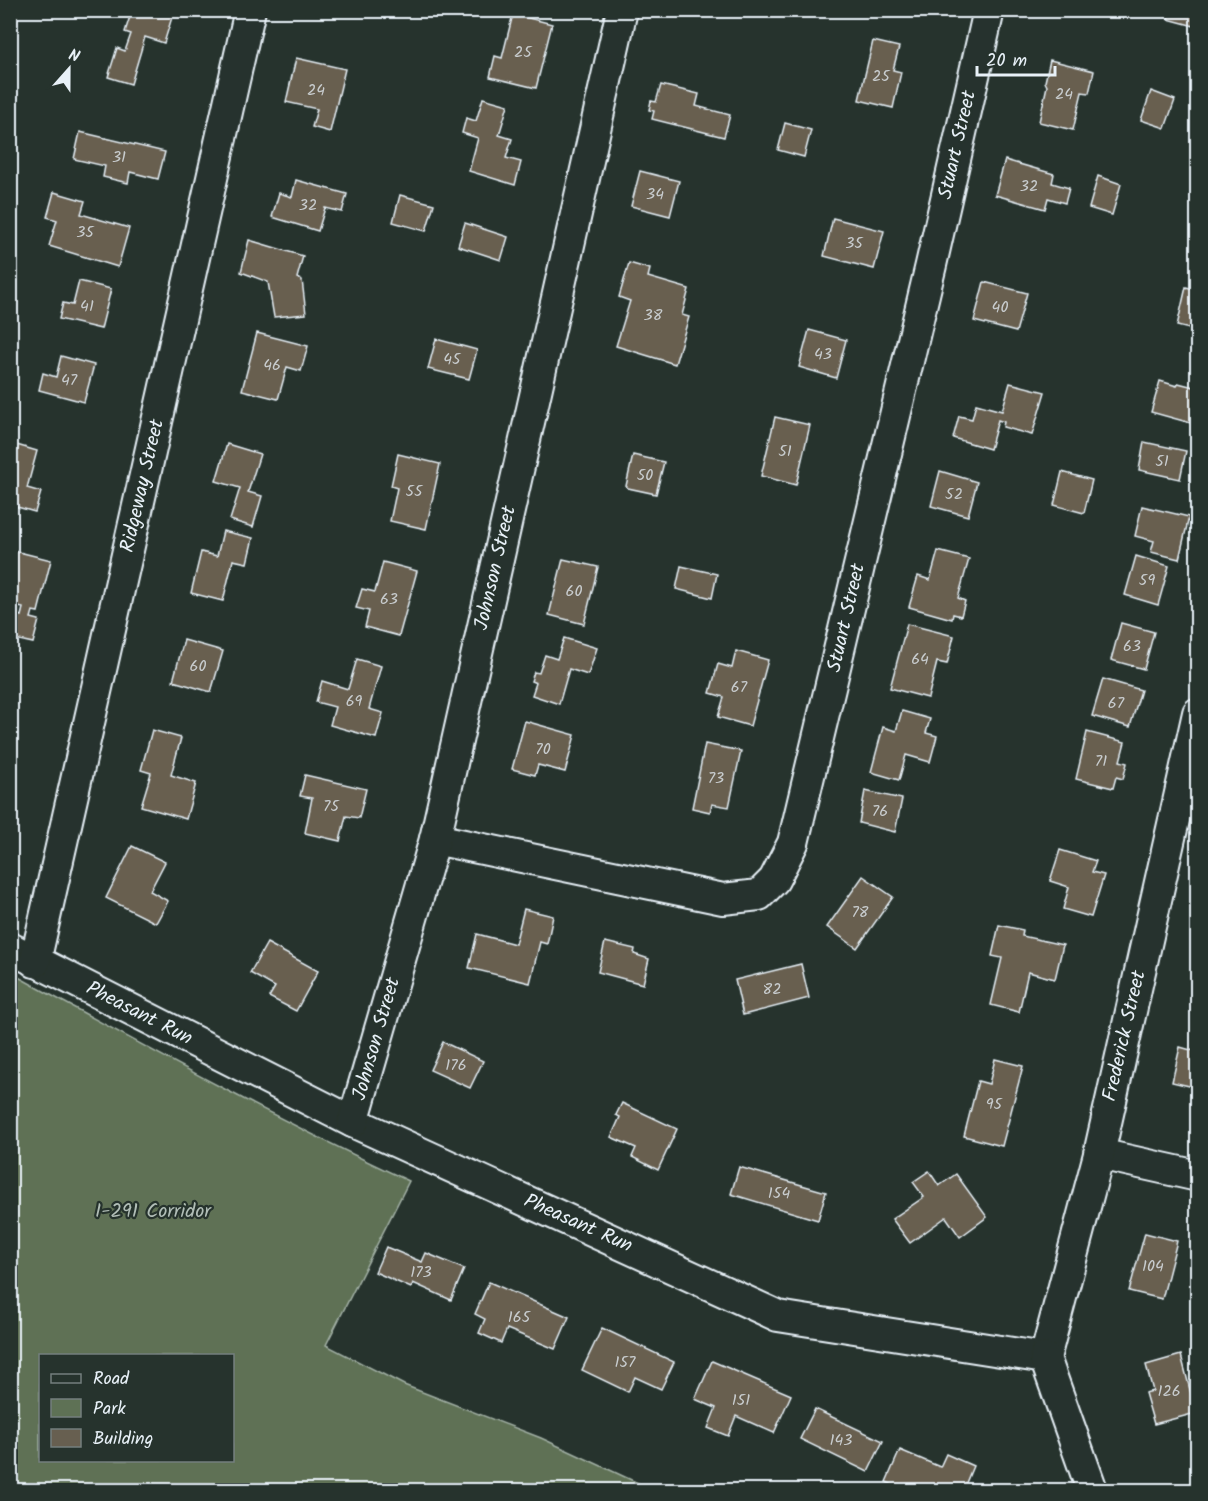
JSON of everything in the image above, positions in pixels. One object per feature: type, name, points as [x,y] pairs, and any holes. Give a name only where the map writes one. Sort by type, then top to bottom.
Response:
[{"type":"street","name":"Ridgeway Street","points":[[23,955],[250,10]]},
{"type":"street","name":"Johnson Street","points":[[353,1122],[435,839],[622,10]]},
{"type":"street","name":"Stuart Street","points":[[435,839],[723,898],[759,895],[774,880],[793,843],[989,10]]},
{"type":"street","name":"Frederick Street","points":[[1045,1358],[1099,1154],[1197,713]]},
{"type":"street","name":"Pheasant Run","points":[[23,955],[353,1122],[778,1316],[1045,1358]]},
{"type":"street","points":[[1099,1154],[1197,1176]]},
{"type":"street","points":[[1045,1358],[1092,1491]]},
{"type":"green space","name":"I-291 Corridor","points":[[11,973],[258,1106],[409,1181],[326,1345],[404,1385],[541,1438],[653,1490],[11,1490]]},
{"type":"building","points":[[132,10],[161,10],[173,14],[164,43],[145,37],[131,84],[108,77],[117,48],[125,51],[131,34],[125,32]]},
{"type":"building","points":[[1170,10],[1198,10],[1198,27],[1168,19]]},
{"type":"building","points":[[513,14],[552,24],[536,88],[490,77],[495,56],[502,58]]},
{"type":"building","points":[[873,41],[899,47],[893,70],[901,72],[893,108],[859,100]]},
{"type":"building","points":[[296,58],[345,69],[330,132],[312,127],[317,109],[286,102]]},
{"type":"building","points":[[1050,60],[1094,71],[1089,93],[1082,92],[1073,130],[1039,122]]},
{"type":"building","points":[[661,85],[699,94],[696,106],[730,115],[724,137],[652,119],[654,111],[649,110],[651,101],[656,102]]},
{"type":"building","points":[[1151,91],[1175,100],[1165,128],[1141,120]]},
{"type":"building","points":[[483,98],[508,105],[499,135],[512,139],[506,158],[521,162],[515,185],[469,171],[478,138],[462,133],[466,118],[476,121]]},
{"type":"building","points":[[785,123],[811,130],[804,157],[778,150]]},
{"type":"building","points":[[80,132],[165,152],[158,179],[130,172],[128,183],[103,177],[105,166],[74,159]]},
{"type":"building","points":[[1005,160],[1054,174],[1052,183],[1069,188],[1065,203],[1048,198],[1045,209],[995,195]]},
{"type":"building","points":[[640,171],[679,181],[670,216],[631,206]]},
{"type":"building","points":[[1098,176],[1121,184],[1112,215],[1089,208]]},
{"type":"building","points":[[296,180],[347,194],[342,212],[325,208],[318,231],[272,217],[279,193],[292,197]]},
{"type":"building","points":[[54,192],[85,201],[81,214],[129,228],[118,267],[49,246],[57,220],[47,217]]},
{"type":"building","points":[[400,195],[434,204],[426,231],[393,222]]},
{"type":"building","points":[[833,218],[884,231],[874,269],[824,256]]},
{"type":"building","points":[[465,223],[508,237],[501,260],[458,246]]},
{"type":"building","points":[[249,240],[303,256],[297,278],[302,280],[306,314],[274,317],[268,282],[241,272]]},
{"type":"building","points":[[629,263],[650,269],[648,277],[689,289],[682,315],[689,317],[675,364],[616,346],[630,301],[619,297]]},
{"type":"building","points":[[79,281],[111,289],[101,329],[59,319],[63,303],[73,305]]},
{"type":"building","points":[[984,282],[1027,293],[1016,332],[974,321]]},
{"type":"building","points":[[1186,287],[1198,290],[1198,331],[1177,326]]},
{"type":"building","points":[[809,330],[846,340],[836,378],[799,367]]},
{"type":"building","points":[[257,333],[308,346],[301,371],[287,367],[278,399],[242,390]]},
{"type":"building","points":[[436,339],[477,350],[469,379],[428,369]]},
{"type":"building","points":[[61,356],[94,365],[84,402],[39,390],[43,373],[56,377]]},
{"type":"building","points":[[1160,381],[1177,386],[1178,383],[1198,388],[1198,425],[1151,412]]},
{"type":"building","points":[[1010,383],[1045,392],[1032,435],[1003,427],[1004,422],[998,420],[990,449],[953,438],[959,416],[972,419],[976,404],[1002,411]]},
{"type":"building","points":[[775,417],[810,425],[796,485],[761,476]]},
{"type":"building","points":[[1144,442],[1186,451],[1180,479],[1139,470]]},
{"type":"building","points":[[10,443],[37,451],[27,488],[41,492],[35,512],[10,505]]},
{"type":"building","points":[[227,444],[260,454],[248,492],[262,496],[253,527],[230,520],[240,488],[216,481]]},
{"type":"building","points":[[398,454],[440,464],[426,529],[390,521],[397,488],[391,486]]},
{"type":"building","points":[[633,455],[664,462],[656,494],[626,486]]},
{"type":"building","points":[[940,471],[977,482],[968,516],[931,506]]},
{"type":"building","points":[[1062,472],[1092,480],[1084,513],[1054,505]]},
{"type":"building","points":[[1142,506],[1189,517],[1179,559],[1151,552],[1154,541],[1135,536]]},
{"type":"building","points":[[223,531],[253,538],[247,563],[233,560],[223,601],[191,593],[201,552],[217,556]]},
{"type":"building","points":[[15,551],[51,560],[38,612],[33,611],[31,618],[39,620],[33,643],[10,638],[11,613],[21,616],[23,608],[10,605],[10,569]]},
{"type":"building","points":[[938,551],[969,559],[958,598],[965,601],[961,616],[953,614],[952,619],[909,607],[918,576],[930,580]]},
{"type":"building","points":[[1136,556],[1169,566],[1158,605],[1125,595]]},
{"type":"building","points":[[563,559],[598,567],[584,624],[549,615]]},
{"type":"building","points":[[383,562],[417,571],[399,636],[365,627],[369,611],[356,608],[362,589],[375,592]]},
{"type":"building","points":[[681,566],[717,574],[712,598],[676,589]]},
{"type":"building","points":[[1121,623],[1154,632],[1144,669],[1111,660]]},
{"type":"building","points":[[907,624],[954,636],[947,664],[937,662],[928,698],[890,688]]},
{"type":"building","points":[[564,638],[597,648],[588,675],[569,669],[559,704],[532,695],[536,683],[531,681],[534,672],[539,673],[545,655],[557,659]]},
{"type":"building","points":[[184,640],[223,651],[211,692],[173,681]]},
{"type":"building","points":[[736,651],[768,660],[750,726],[718,717],[724,697],[710,693],[718,664],[732,668]]},
{"type":"building","points":[[357,659],[381,666],[369,709],[383,713],[376,738],[330,725],[335,707],[316,702],[322,681],[348,689]]},
{"type":"building","points":[[1103,679],[1141,690],[1130,727],[1092,716]]},
{"type":"building","points":[[902,711],[930,719],[926,733],[937,736],[930,762],[906,755],[899,780],[871,772],[883,727],[896,731]]},
{"type":"building","points":[[525,721],[575,735],[565,772],[538,765],[535,775],[512,769]]},
{"type":"building","points":[[152,730],[181,738],[171,775],[196,783],[186,819],[141,806],[151,773],[141,770]]},
{"type":"building","points":[[1087,732],[1125,742],[1120,761],[1127,763],[1123,779],[1116,777],[1113,788],[1076,779]]},
{"type":"building","points":[[705,744],[741,751],[729,807],[712,804],[710,812],[692,808]]},
{"type":"building","points":[[305,775],[366,789],[359,818],[346,816],[340,841],[305,833],[312,798],[300,796]]},
{"type":"building","points":[[865,791],[902,799],[895,832],[859,823]]},
{"type":"building","points":[[132,846],[165,862],[150,891],[168,901],[156,923],[106,898]]},
{"type":"building","points":[[1060,850],[1096,861],[1092,872],[1104,875],[1091,917],[1063,909],[1069,887],[1050,881]]},
{"type":"building","points":[[863,876],[893,897],[857,948],[827,927]]},
{"type":"building","points":[[524,909],[553,916],[547,944],[540,942],[530,983],[469,968],[477,934],[515,944]]},
{"type":"building","points":[[999,925],[1023,930],[1022,936],[1063,945],[1055,979],[1028,972],[1019,1012],[991,1005],[1002,958],[992,956]]},
{"type":"building","points":[[605,942],[635,949],[634,954],[649,959],[643,984],[598,972]]},
{"type":"building","points":[[267,943],[318,971],[296,1011],[269,997],[275,987],[250,973]]},
{"type":"building","points":[[801,964],[809,998],[743,1015],[735,980]]},
{"type":"building","points":[[443,1042],[483,1061],[470,1088],[430,1070]]},
{"type":"building","points":[[1180,1047],[1198,1052],[1198,1088],[1172,1082]]},
{"type":"building","points":[[995,1059],[1023,1066],[1002,1146],[964,1136],[978,1081],[989,1084]]},
{"type":"building","points":[[622,1103],[677,1129],[658,1170],[632,1157],[636,1148],[611,1137],[620,1117],[616,1115]]},
{"type":"building","points":[[739,1167],[826,1192],[818,1220],[731,1194]]},
{"type":"building","points":[[929,1171],[939,1186],[956,1174],[987,1217],[960,1237],[946,1217],[910,1243],[892,1219],[924,1197],[913,1182]]},
{"type":"building","points":[[1145,1233],[1177,1241],[1162,1299],[1129,1291]]},
{"type":"building","points":[[386,1247],[422,1262],[426,1253],[464,1269],[451,1300],[413,1283],[411,1288],[375,1272]]},
{"type":"building","points":[[489,1282],[569,1317],[555,1349],[507,1329],[501,1343],[479,1333],[485,1319],[475,1314]]},
{"type":"building","points":[[602,1328],[674,1362],[661,1389],[635,1377],[628,1392],[582,1370]]},
{"type":"building","points":[[1181,1355],[1196,1413],[1154,1424],[1145,1393],[1153,1391],[1146,1365]]},
{"type":"building","points":[[712,1361],[791,1395],[774,1433],[736,1416],[728,1436],[708,1428],[716,1408],[695,1399]]},
{"type":"building","points":[[815,1409],[883,1441],[868,1472],[800,1439]]},
{"type":"building","points":[[900,1450],[940,1467],[946,1454],[973,1466],[963,1490],[905,1490],[886,1482]]}]
